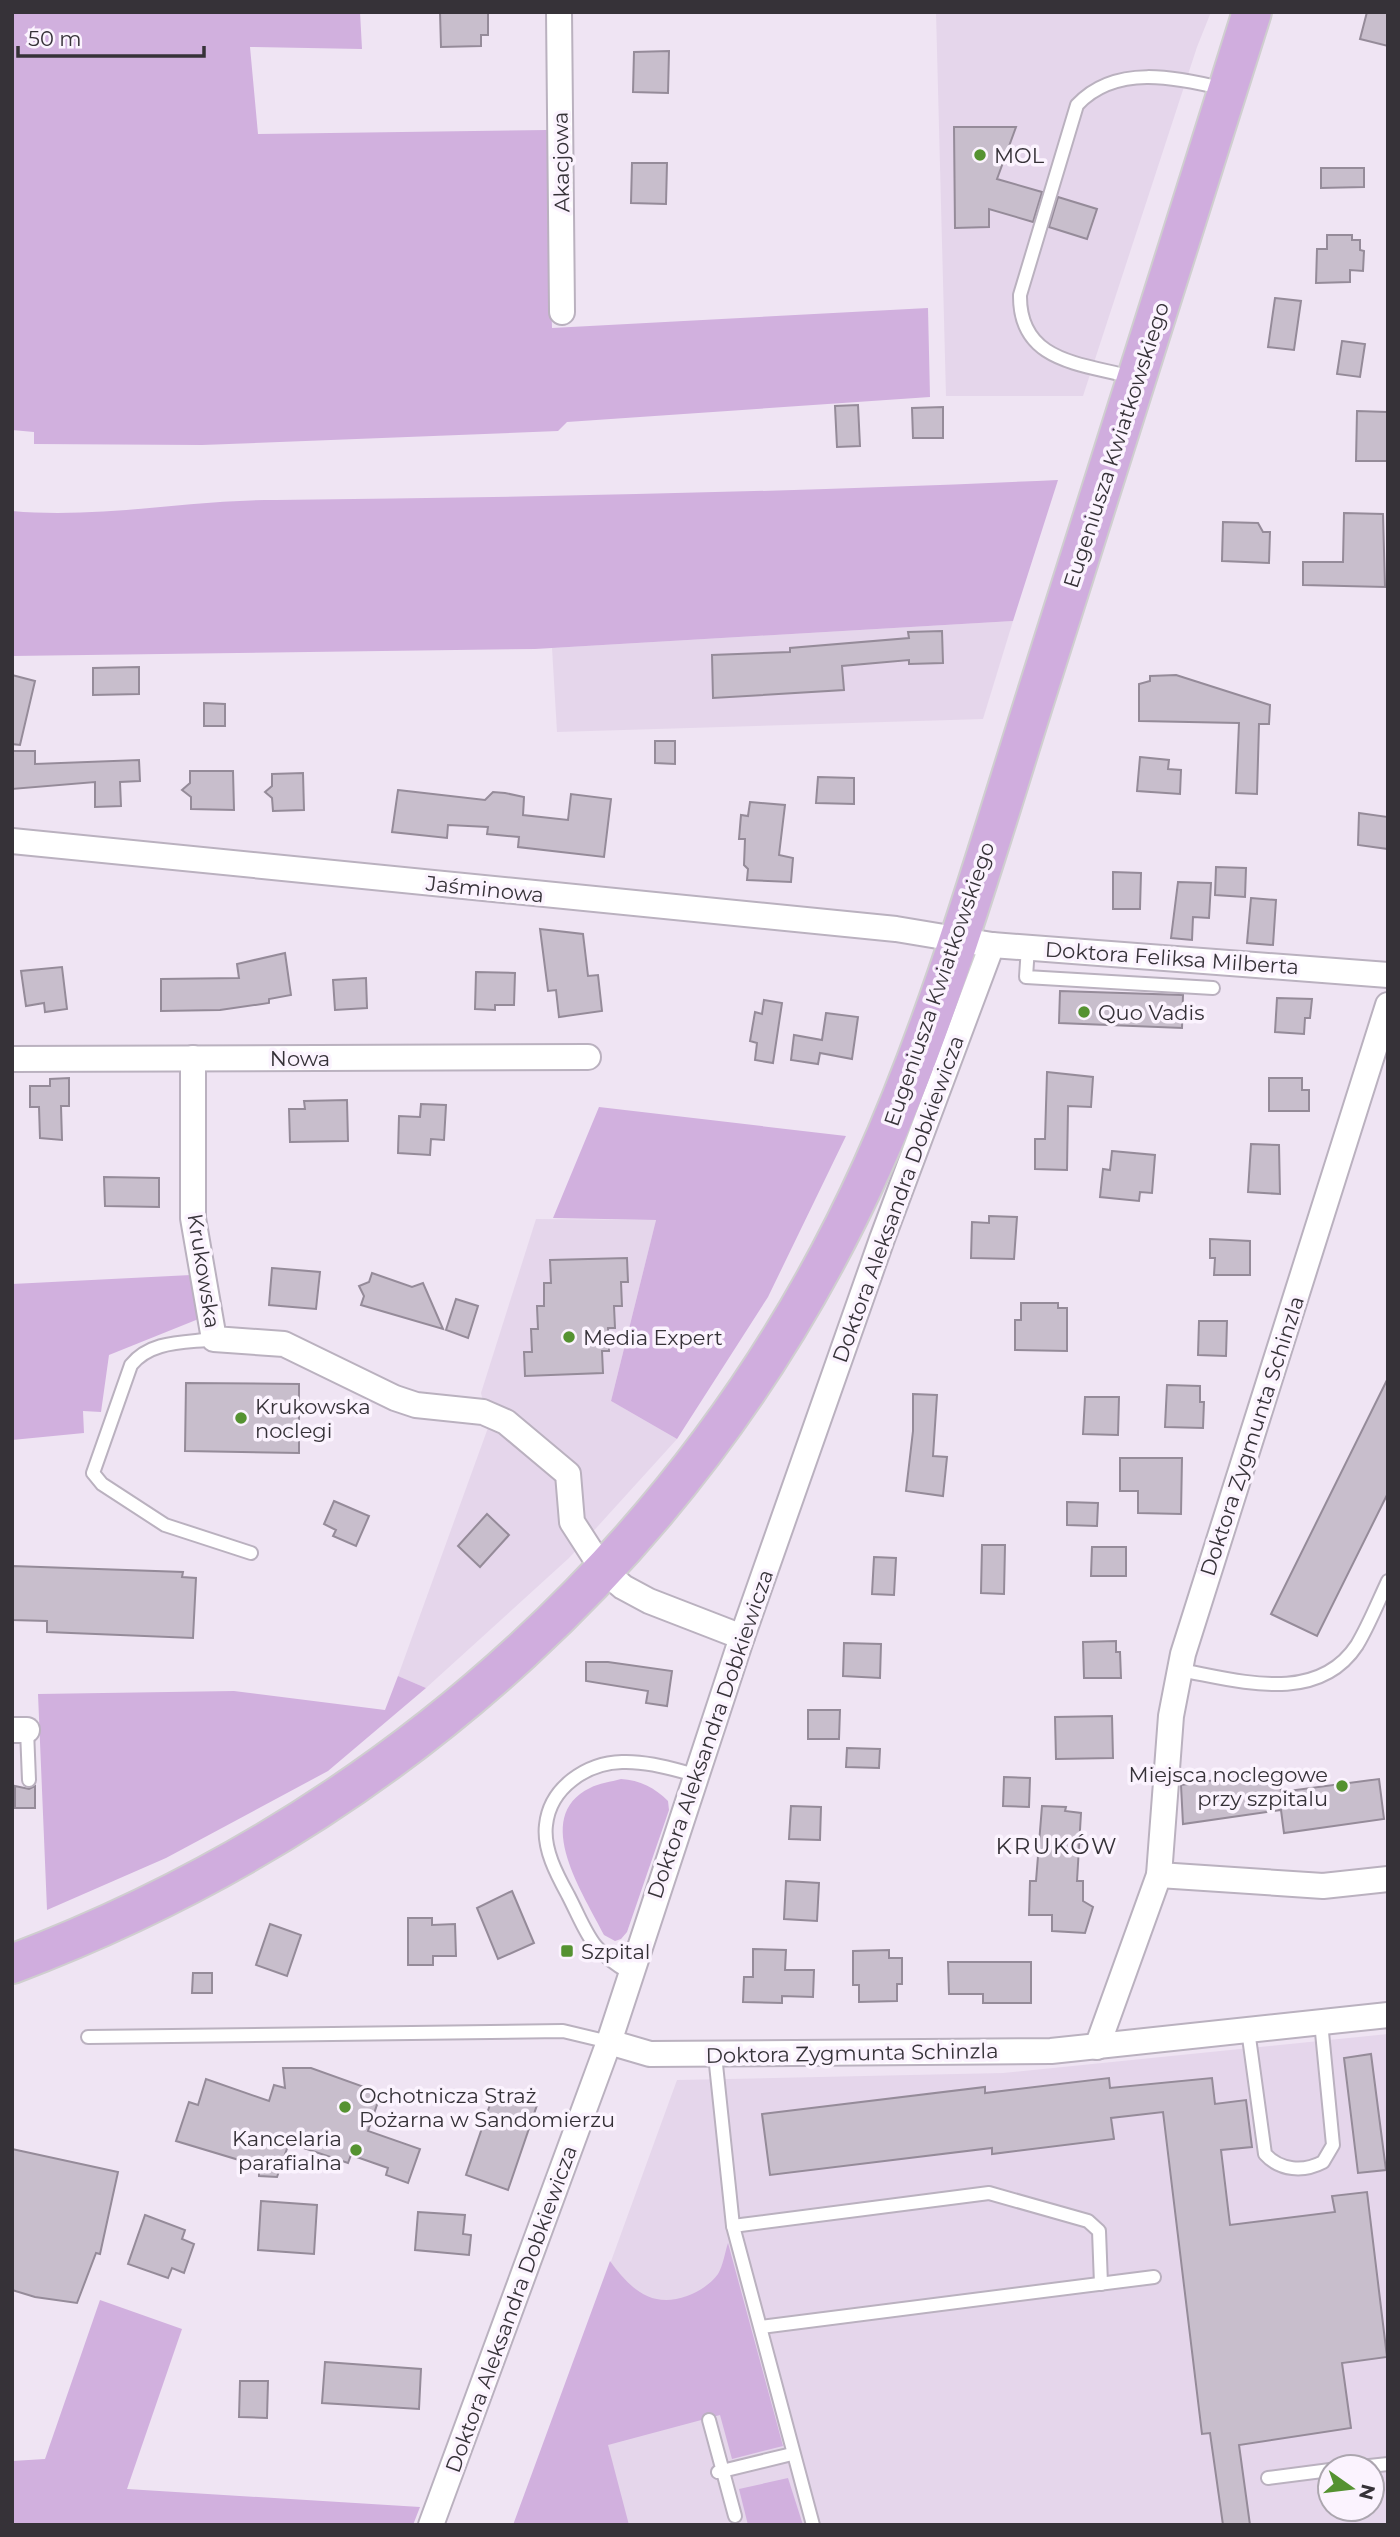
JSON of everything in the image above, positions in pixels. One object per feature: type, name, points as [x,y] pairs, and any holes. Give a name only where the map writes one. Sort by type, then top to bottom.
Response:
[{"type":"main road","name":"Eugeniusza Kwiatkowskiego","points":[[12,1964],[159,1901],[265,1844],[331,1802],[407,1748],[488,1684],[603,1570],[669,1497],[730,1419],[776,1348],[827,1259],[975,942],[1137,379],[1252,12]]},
{"type":"street","name":"Akacjowa","points":[[559,12],[562,313]]},
{"type":"street","name":"Jaśminowa","points":[[12,841],[896,929],[975,942]]},
{"type":"street","name":"Doktora Feliksa Milberta","points":[[975,942],[1388,975]]},
{"type":"street","name":"Doktora Aleksandra Dobkiewicza","points":[[431,2525],[609,2042],[742,1637],[882,1240],[975,942]]},
{"type":"street","name":"Doktora Zygmunta Schinzla","points":[[1097,2047],[1159,1875],[1171,1716],[1180,1670],[1388,1005]]},
{"type":"street","name":"Nowa","points":[[12,1059],[588,1057]]},
{"type":"street","name":"Krukowska","points":[[193,1058],[193,1218],[214,1339],[284,1344],[394,1398],[416,1405],[483,1412],[506,1422],[568,1474],[572,1522],[603,1570],[623,1587],[649,1601],[742,1637]]},
{"type":"street","points":[[1159,1875],[1323,1886],[1388,1880]]},
{"type":"street","name":"Doktora Zygmunta Schinzla","points":[[609,2042],[650,2054],[1051,2051],[1388,2015]]},
{"type":"lane","points":[[1137,379],[1045,352],[1025,330],[1020,314],[1020,295],[1077,105],[1088,93],[1100,87],[1143,78],[1175,76],[1227,90]]},
{"type":"lane","points":[[1028,947],[1026,977],[1213,988]]},
{"type":"lane","points":[[214,1339],[156,1346],[140,1353],[131,1365],[93,1473],[102,1484],[165,1525],[251,1553]]},
{"type":"lane","points":[[1180,1670],[1280,1685],[1320,1676],[1356,1646],[1388,1581]]},
{"type":"lane","points":[[19,1730],[29,1780]]},
{"type":"lane","points":[[630,1973],[595,1949],[553,1866],[545,1825],[553,1802],[567,1784],[581,1772],[598,1765],[622,1762],[652,1764],[696,1774]]},
{"type":"lane","points":[[1248,2030],[1265,2154],[1277,2165],[1299,2169],[1323,2162],[1334,2145],[1321,2022]]},
{"type":"lane","points":[[88,2037],[563,2031],[609,2042]]},
{"type":"lane","points":[[715,2055],[733,2226],[813,2525]]},
{"type":"lane","points":[[733,2226],[997,2194],[1088,2221],[1099,2231],[1101,2284]]},
{"type":"lane","points":[[761,2327],[1154,2277]]},
{"type":"lane","points":[[709,2420],[720,2472],[735,2516]]},
{"type":"lane","points":[[720,2472],[792,2454]]},
{"type":"lane","points":[[1268,2478],[1316,2472]]},
{"type":"shaded area","points":[[12,12],[360,12],[362,49],[250,47],[258,134],[547,130],[552,328],[928,308],[930,397],[567,422],[558,431],[202,445],[34,444],[34,432],[12,430]]},
{"type":"shaded area","points":[[936,12],[1211,12],[1197,47],[1083,396],[946,396]]},
{"type":"shaded area","points":[[1058,480],[1013,621],[535,649],[12,656],[12,511],[78,513],[243,501],[862,488]]},
{"type":"shaded area","points":[[1013,621],[983,719],[557,732],[552,648]]},
{"type":"shaded area","points":[[599,1107],[846,1136],[768,1297],[677,1439],[611,1401],[656,1220],[553,1218]]},
{"type":"shaded area","points":[[536,1219],[656,1220],[611,1401],[677,1439],[569,1558],[426,1688],[398,1676],[489,1425],[481,1393]]},
{"type":"shaded area","points":[[191,1275],[201,1318],[109,1355],[101,1412],[83,1411],[84,1433],[12,1440],[12,1284]]},
{"type":"shaded area","points":[[398,1676],[426,1688],[328,1771],[166,1858],[47,1910],[38,1694],[234,1691],[385,1710]]},
{"type":"shaded area","points":[[621,1779],[641,1783],[658,1792],[668,1801],[669,1810],[627,1932],[615,1941],[604,1935],[585,1900],[567,1858],[563,1837],[564,1818],[573,1801],[594,1786]]},
{"type":"shaded area","points":[[1388,2034],[1388,2525],[515,2525],[677,2080],[1003,2073]]},
{"type":"shaded area","points":[[728,2243],[783,2446],[732,2459],[720,2415],[608,2445],[629,2525],[513,2525],[610,2261],[634,2288],[643,2294],[663,2300],[674,2299],[695,2293],[715,2278]]},
{"type":"shaded area","points":[[100,2300],[182,2329],[127,2489],[420,2507],[413,2525],[12,2525],[12,2461],[45,2459]]},
{"type":"shaded area","points":[[788,2478],[803,2525],[748,2525],[739,2489]]},
{"type":"building","points":[[440,12],[488,12],[488,35],[481,35],[481,46],[441,47]]},
{"type":"building","points":[[1367,12],[1388,12],[1388,46],[1360,39]]},
{"type":"building","points":[[669,51],[668,93],[633,92],[634,52]]},
{"type":"building","name":"MOL","points":[[954,127],[1016,127],[997,179],[1042,192],[1033,222],[989,209],[989,227],[955,228]]},
{"type":"building","points":[[632,163],[667,163],[666,204],[631,203]]},
{"type":"building","points":[[1321,168],[1364,168],[1364,187],[1321,188]]},
{"type":"building","points":[[1058,197],[1097,209],[1087,239],[1049,227]]},
{"type":"building","points":[[1327,235],[1352,235],[1352,240],[1360,240],[1360,250],[1364,251],[1363,271],[1350,270],[1350,282],[1316,283],[1317,249],[1327,249]]},
{"type":"building","points":[[1275,298],[1301,301],[1294,350],[1268,347]]},
{"type":"building","points":[[1342,341],[1365,344],[1360,377],[1337,374]]},
{"type":"building","points":[[858,405],[860,446],[837,447],[835,406]]},
{"type":"building","points":[[943,407],[943,438],[913,438],[912,408]]},
{"type":"building","points":[[1357,411],[1387,412],[1387,461],[1356,461]]},
{"type":"building","points":[[1344,513],[1383,514],[1385,587],[1303,585],[1303,562],[1343,562]]},
{"type":"building","points":[[1223,522],[1258,523],[1263,532],[1270,532],[1269,563],[1222,561]]},
{"type":"building","points":[[942,631],[943,663],[909,664],[909,660],[842,666],[844,690],[713,698],[712,655],[790,652],[790,648],[909,638],[908,632]]},
{"type":"building","points":[[139,667],[139,694],[93,695],[93,668]]},
{"type":"building","points":[[12,675],[35,681],[20,745],[12,744]]},
{"type":"building","points":[[1176,675],[1270,705],[1269,724],[1259,724],[1257,794],[1236,793],[1239,723],[1139,721],[1139,684],[1150,681],[1150,676]]},
{"type":"building","points":[[204,703],[225,704],[225,726],[204,726]]},
{"type":"building","points":[[655,741],[675,741],[675,764],[655,763]]},
{"type":"building","points":[[12,751],[35,751],[35,764],[139,760],[140,781],[120,782],[121,806],[95,807],[95,782],[12,789]]},
{"type":"building","points":[[1140,757],[1169,760],[1168,769],[1181,770],[1180,794],[1137,791]]},
{"type":"building","points":[[190,771],[233,771],[234,810],[191,809],[191,797],[182,790],[190,783]]},
{"type":"building","points":[[303,773],[304,810],[273,811],[272,798],[265,792],[272,786],[272,774]]},
{"type":"building","points":[[818,777],[854,778],[854,804],[816,803]]},
{"type":"building","points":[[398,790],[485,800],[493,792],[505,793],[524,797],[523,815],[568,820],[571,794],[611,799],[604,857],[518,847],[519,837],[487,834],[488,827],[448,825],[447,838],[392,832]]},
{"type":"building","points":[[750,802],[785,805],[779,855],[793,858],[791,882],[747,880],[748,869],[744,865],[745,839],[739,839],[741,815],[748,816]]},
{"type":"building","points":[[1359,813],[1388,817],[1388,849],[1358,845]]},
{"type":"building","points":[[1216,867],[1246,868],[1245,897],[1215,895]]},
{"type":"building","points":[[1113,872],[1141,873],[1140,909],[1113,909]]},
{"type":"building","points":[[1178,882],[1211,883],[1209,918],[1193,917],[1192,940],[1171,938]]},
{"type":"building","points":[[1251,898],[1276,900],[1273,945],[1247,943]]},
{"type":"building","points":[[540,929],[583,934],[588,976],[598,975],[602,1011],[559,1017],[556,990],[548,991]]},
{"type":"building","points":[[285,953],[291,995],[269,999],[269,1003],[220,1010],[161,1011],[161,979],[239,978],[237,964]]},
{"type":"building","points":[[62,967],[67,1009],[45,1012],[44,1003],[26,1006],[21,971]]},
{"type":"building","points":[[476,972],[515,973],[514,1005],[495,1005],[495,1010],[475,1009]]},
{"type":"building","points":[[366,978],[367,1008],[335,1010],[333,980]]},
{"type":"building","points":[[1060,991],[1183,995],[1182,1028],[1059,1023]]},
{"type":"building","points":[[1277,998],[1312,999],[1310,1018],[1305,1018],[1304,1034],[1275,1032]]},
{"type":"building","points":[[764,1000],[782,1003],[773,1063],[755,1060],[757,1043],[750,1041],[755,1012],[762,1014]]},
{"type":"building","points":[[826,1013],[858,1017],[852,1059],[820,1053],[818,1064],[791,1060],[794,1035],[822,1040]]},
{"type":"building","points":[[1047,1072],[1093,1077],[1091,1107],[1068,1106],[1067,1170],[1035,1169],[1035,1139],[1045,1139]]},
{"type":"building","points":[[69,1078],[69,1106],[61,1106],[62,1140],[40,1138],[39,1107],[30,1107],[30,1086],[50,1086],[50,1079]]},
{"type":"building","points":[[1269,1078],[1302,1078],[1302,1090],[1309,1090],[1309,1111],[1269,1111]]},
{"type":"building","points":[[347,1100],[348,1141],[290,1142],[289,1109],[305,1109],[304,1101]]},
{"type":"building","points":[[421,1104],[446,1105],[444,1140],[431,1139],[430,1155],[398,1153],[399,1116],[420,1117]]},
{"type":"building","points":[[1251,1144],[1279,1145],[1280,1194],[1248,1192]]},
{"type":"building","points":[[1112,1151],[1155,1155],[1152,1193],[1140,1192],[1139,1201],[1100,1197],[1103,1169],[1110,1170]]},
{"type":"building","points":[[104,1177],[159,1178],[159,1207],[105,1206]]},
{"type":"building","points":[[989,1216],[1017,1217],[1014,1259],[971,1258],[972,1222],[989,1223]]},
{"type":"building","points":[[1210,1239],[1250,1241],[1250,1275],[1214,1275],[1215,1258],[1210,1258]]},
{"type":"building","points":[[627,1258],[628,1282],[621,1282],[622,1306],[614,1306],[615,1328],[608,1328],[609,1351],[602,1351],[603,1373],[525,1376],[524,1352],[532,1352],[531,1329],[538,1329],[537,1306],[544,1306],[544,1283],[551,1283],[550,1260]]},
{"type":"building","points":[[272,1268],[320,1272],[316,1309],[269,1305]]},
{"type":"building","points":[[372,1273],[412,1287],[423,1283],[443,1329],[361,1305],[364,1296],[359,1286],[369,1282]]},
{"type":"building","points":[[456,1299],[478,1306],[468,1338],[446,1330]]},
{"type":"building","points":[[1021,1303],[1058,1303],[1058,1308],[1067,1308],[1067,1351],[1015,1350],[1015,1320],[1021,1320]]},
{"type":"building","points":[[1199,1321],[1227,1321],[1226,1356],[1198,1355]]},
{"type":"building","points":[[1388,1378],[1388,1493],[1317,1636],[1271,1614]]},
{"type":"building","points":[[186,1383],[299,1384],[299,1453],[185,1451]]},
{"type":"building","points":[[1167,1385],[1200,1386],[1200,1402],[1204,1402],[1203,1428],[1165,1427]]},
{"type":"building","points":[[913,1394],[937,1395],[933,1456],[947,1457],[943,1496],[906,1491],[913,1431]]},
{"type":"building","points":[[1085,1397],[1119,1397],[1118,1435],[1083,1434]]},
{"type":"building","points":[[1120,1458],[1182,1458],[1181,1514],[1138,1513],[1138,1491],[1120,1491]]},
{"type":"building","points":[[334,1501],[369,1516],[356,1546],[333,1536],[336,1530],[324,1524]]},
{"type":"building","points":[[1067,1502],[1098,1503],[1097,1526],[1067,1525]]},
{"type":"building","points":[[487,1514],[509,1535],[480,1567],[458,1546]]},
{"type":"building","points":[[982,1545],[1005,1545],[1004,1594],[981,1593]]},
{"type":"building","points":[[1092,1547],[1126,1547],[1126,1576],[1091,1576]]},
{"type":"building","points":[[874,1557],[896,1558],[894,1595],[872,1594]]},
{"type":"building","points":[[12,1566],[183,1572],[182,1577],[196,1578],[193,1638],[47,1632],[47,1621],[12,1620]]},
{"type":"building","points":[[1116,1641],[1116,1652],[1120,1652],[1121,1678],[1084,1678],[1083,1642]]},
{"type":"building","points":[[844,1643],[881,1644],[880,1678],[843,1676]]},
{"type":"building","points":[[586,1662],[608,1662],[672,1671],[667,1706],[646,1703],[648,1691],[586,1681]]},
{"type":"building","points":[[808,1710],[840,1710],[839,1739],[808,1739]]},
{"type":"building","points":[[1112,1716],[1113,1758],[1056,1759],[1055,1717]]},
{"type":"building","points":[[847,1748],[880,1749],[879,1768],[846,1767]]},
{"type":"building","points":[[1278,1771],[1281,1792],[1379,1779],[1384,1819],[1284,1833],[1281,1810],[1183,1824],[1181,1785]]},
{"type":"building","points":[[1004,1777],[1030,1778],[1029,1807],[1003,1806]]},
{"type":"building","points":[[15,1786],[29,1789],[35,1786],[35,1808],[15,1808]]},
{"type":"building","points":[[791,1806],[821,1807],[820,1840],[789,1839]]},
{"type":"building","points":[[1042,1806],[1066,1807],[1065,1811],[1081,1813],[1077,1881],[1083,1881],[1083,1901],[1093,1907],[1085,1933],[1052,1931],[1052,1915],[1029,1915],[1030,1881],[1036,1881]]},
{"type":"building","points":[[786,1881],[819,1883],[817,1921],[784,1919]]},
{"type":"building","points":[[512,1891],[534,1943],[498,1959],[477,1908]]},
{"type":"building","points":[[408,1918],[432,1918],[432,1925],[455,1924],[456,1956],[433,1956],[433,1965],[408,1965]]},
{"type":"building","points":[[270,1924],[301,1935],[287,1976],[256,1965]]},
{"type":"building","points":[[753,1949],[786,1950],[785,1970],[814,1970],[813,1997],[782,1996],[782,2003],[743,2002],[744,1977],[753,1977]]},
{"type":"building","points":[[889,1950],[889,1958],[902,1958],[902,1984],[897,1984],[897,2001],[859,2002],[859,1985],[853,1985],[853,1951]]},
{"type":"building","points":[[948,1962],[1031,1962],[1031,2003],[983,2003],[983,1994],[949,1994]]},
{"type":"building","points":[[193,1973],[212,1973],[212,1993],[192,1993]]},
{"type":"building","points":[[1371,2054],[1386,2170],[1358,2173],[1344,2058]]},
{"type":"building","points":[[283,2068],[311,2068],[381,2093],[368,2131],[420,2149],[408,2183],[386,2175],[388,2168],[351,2155],[348,2163],[289,2143],[277,2177],[259,2176],[259,2166],[176,2141],[189,2102],[198,2105],[206,2079],[269,2101],[274,2085],[285,2088]]},
{"type":"building","points":[[1109,2078],[1110,2088],[1212,2078],[1215,2104],[1246,2100],[1252,2147],[1221,2150],[1230,2225],[1335,2212],[1332,2196],[1367,2192],[1387,2357],[1342,2363],[1351,2428],[1239,2445],[1250,2525],[1223,2525],[1210,2433],[1202,2434],[1163,2112],[1111,2118],[1114,2139],[992,2154],[992,2148],[770,2175],[762,2114],[985,2087],[985,2093]]},
{"type":"building","points":[[495,2090],[537,2105],[508,2190],[466,2175]]},
{"type":"building","points":[[12,2149],[118,2172],[100,2254],[96,2253],[77,2303],[35,2297],[12,2290]]},
{"type":"building","points":[[261,2201],[317,2205],[314,2254],[258,2250]]},
{"type":"building","points":[[418,2212],[465,2215],[463,2234],[471,2235],[469,2255],[415,2250]]},
{"type":"building","points":[[145,2215],[185,2230],[182,2239],[194,2244],[184,2273],[172,2268],[168,2278],[128,2264]]},
{"type":"building","points":[[325,2362],[421,2369],[419,2409],[322,2403]]},
{"type":"building","points":[[240,2381],[268,2381],[267,2418],[239,2417]]},
{"type":"place","name":"MOL","points":[[980,155]]},
{"type":"place","name":"Quo Vadis","points":[[1084,1012]]},
{"type":"place","name":"Media Expert","points":[[569,1337]]},
{"type":"place","name":"Krukowska noclegi","points":[[241,1418]]},
{"type":"place","name":"Miejsca noclegowe przy szpitalu","points":[[1342,1786]]},
{"type":"place","name":"Szpital","points":[[567,1951]]},
{"type":"place","name":"Ochotnicza Straż Pożarna w Sandomierzu","points":[[345,2107]]},
{"type":"place","name":"Kancelaria parafialna","points":[[356,2150]]},
{"type":"district","name":"KRUKÓW","points":[[1057,1846]]}]
